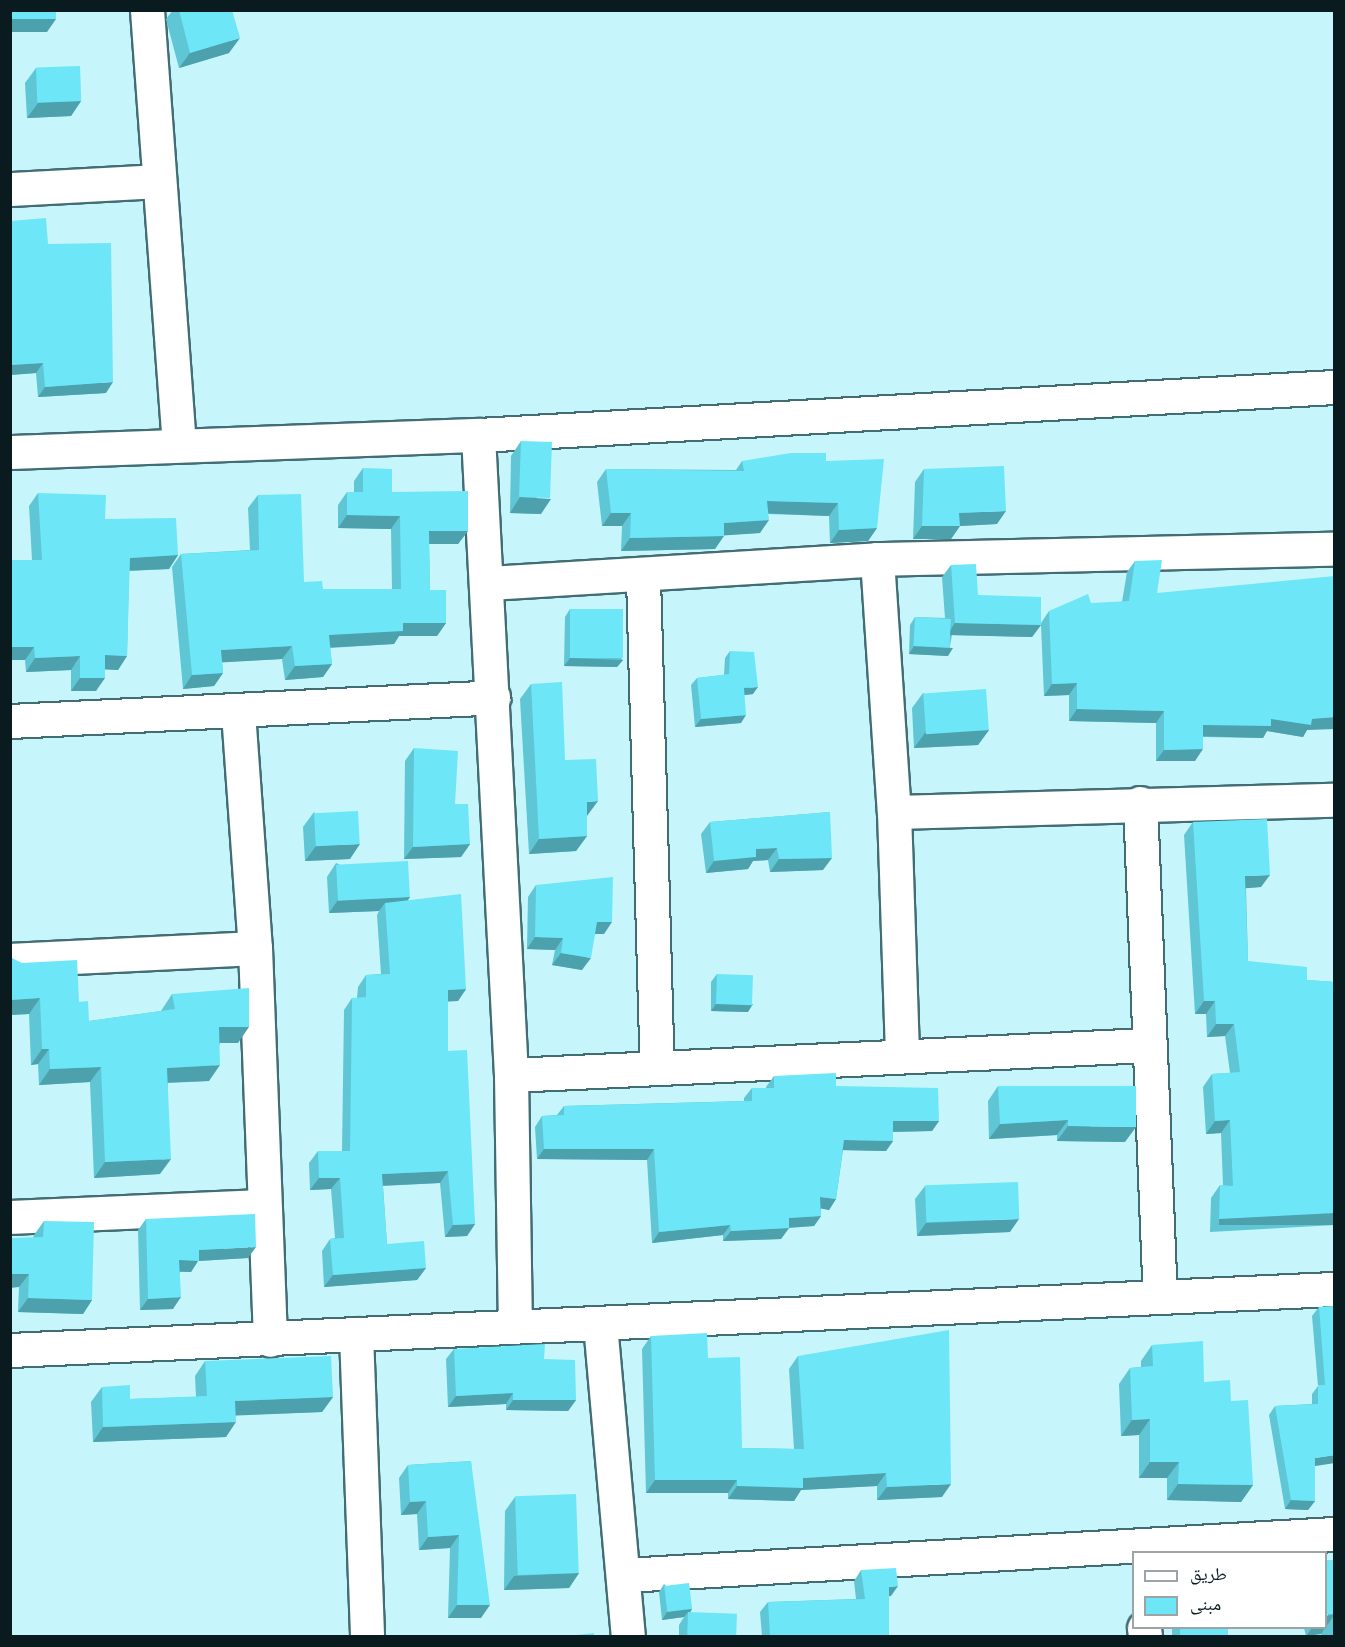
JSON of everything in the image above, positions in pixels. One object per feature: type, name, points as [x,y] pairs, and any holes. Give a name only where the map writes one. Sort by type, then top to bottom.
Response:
[{"type":"street","points":[[147,10],[157,181],[179,443]]},
{"type":"street","points":[[10,189],[157,181]]},
{"type":"street","points":[[10,452],[179,443],[478,435],[1335,387]]},
{"type":"street","points":[[478,435],[489,583],[511,1075],[515,1326]]},
{"type":"street","points":[[489,583],[642,577],[877,560],[1335,549]]},
{"type":"street","points":[[877,560],[894,812],[902,1055]]},
{"type":"street","points":[[642,577],[657,1065]]},
{"type":"street","points":[[10,721],[238,712],[493,697]]},
{"type":"street","points":[[238,712],[255,948],[263,1206],[270,1340]]},
{"type":"street","points":[[894,812],[1140,803],[1335,800]]},
{"type":"street","points":[[1140,803],[1148,1045],[1160,1296]]},
{"type":"street","points":[[10,960],[255,948]]},
{"type":"street","points":[[511,1075],[657,1065],[1148,1045]]},
{"type":"street","points":[[10,1217],[263,1206]]},
{"type":"street","points":[[10,1350],[270,1340],[515,1326],[600,1324],[1335,1289]]},
{"type":"street","points":[[600,1324],[625,1575],[628,1636]]},
{"type":"street","points":[[356,1334],[367,1636]]},
{"type":"street","points":[[625,1575],[1335,1534]]},
{"type":"building","points":[[10,10],[56,10],[56,19],[10,19]]},
{"type":"building","points":[[179,10],[232,10],[240,38],[190,53]]},
{"type":"building","points":[[80,66],[81,101],[37,103],[36,68]]},
{"type":"building","points":[[46,218],[48,244],[111,243],[113,382],[45,387],[43,363],[10,365],[10,221]]},
{"type":"building","points":[[521,441],[552,442],[550,498],[519,497]]},
{"type":"building","points":[[791,453],[826,453],[826,461],[884,459],[877,528],[839,530],[838,503],[767,501],[769,520],[724,523],[724,536],[630,538],[631,513],[611,513],[606,469],[744,471],[742,461]]},
{"type":"building","points":[[1004,466],[1006,511],[959,513],[960,526],[922,526],[924,469]]},
{"type":"building","points":[[363,468],[392,469],[392,492],[468,491],[468,531],[429,531],[430,590],[446,590],[446,623],[403,623],[403,631],[329,635],[332,664],[295,666],[292,646],[221,650],[223,673],[192,675],[181,554],[259,550],[258,495],[301,494],[304,582],[322,581],[323,589],[401,589],[400,516],[347,515],[347,492],[363,492]]},
{"type":"building","points":[[38,493],[106,495],[105,519],[176,518],[178,555],[130,558],[127,656],[105,655],[105,678],[80,678],[80,656],[35,658],[34,647],[10,647],[10,560],[42,560]]},
{"type":"building","points":[[1162,560],[1157,593],[1335,576],[1335,717],[1312,719],[1311,725],[1271,719],[1271,726],[1203,725],[1203,749],[1164,750],[1164,711],[1077,709],[1077,683],[1052,684],[1049,611],[1088,594],[1091,603],[1129,601],[1135,561]]},
{"type":"building","points":[[976,564],[978,595],[1041,597],[1041,625],[955,623],[951,565]]},
{"type":"building","points":[[570,609],[623,609],[623,658],[570,658]]},
{"type":"building","points":[[915,617],[951,619],[949,648],[913,646]]},
{"type":"building","points":[[730,651],[754,652],[758,687],[744,688],[746,715],[701,719],[697,678],[729,674]]},
{"type":"building","points":[[562,682],[565,760],[596,759],[598,801],[587,802],[587,836],[539,839],[531,684]]},
{"type":"building","points":[[986,689],[989,730],[926,734],[923,693]]},
{"type":"building","points":[[414,748],[458,751],[455,804],[468,804],[470,844],[413,847]]},
{"type":"building","points":[[358,811],[360,844],[316,846],[314,813]]},
{"type":"building","points":[[830,812],[832,858],[779,859],[777,848],[756,849],[756,857],[714,861],[710,822]]},
{"type":"building","points":[[1267,819],[1270,875],[1245,876],[1248,961],[1307,967],[1307,980],[1335,982],[1335,1213],[1219,1219],[1220,1185],[1233,1186],[1230,1120],[1215,1121],[1212,1074],[1240,1072],[1234,1024],[1216,1024],[1215,1001],[1204,1001],[1193,822]]},
{"type":"building","points":[[408,861],[410,897],[338,901],[336,865]]},
{"type":"building","points":[[613,877],[612,922],[597,922],[591,958],[561,953],[563,938],[535,937],[536,885]]},
{"type":"building","points":[[461,894],[466,989],[448,990],[448,1051],[467,1050],[475,1224],[453,1225],[448,1171],[382,1174],[387,1244],[424,1241],[426,1268],[333,1275],[330,1239],[344,1238],[340,1178],[319,1178],[318,1151],[350,1151],[352,998],[366,997],[366,975],[390,974],[385,903]]},
{"type":"building","points":[[10,957],[22,963],[77,960],[79,1002],[88,1001],[89,1021],[175,1009],[172,994],[249,988],[249,1027],[219,1027],[220,1065],[167,1068],[171,1159],[105,1162],[101,1067],[50,1069],[49,1049],[42,1049],[40,998],[10,1000]]},
{"type":"building","points":[[717,974],[753,975],[752,1005],[716,1004]]},
{"type":"building","points":[[836,1073],[836,1086],[938,1088],[939,1121],[893,1121],[893,1141],[844,1140],[836,1199],[820,1197],[821,1216],[789,1218],[789,1228],[731,1231],[730,1225],[659,1232],[654,1149],[544,1149],[542,1116],[564,1115],[564,1106],[752,1101],[752,1088],[774,1088],[774,1076]]},
{"type":"building","points":[[998,1086],[1136,1086],[1136,1127],[1068,1126],[1068,1120],[1000,1124]]},
{"type":"building","points":[[1018,1182],[1019,1219],[926,1222],[925,1185]]},
{"type":"building","points":[[255,1214],[256,1247],[199,1250],[199,1261],[179,1260],[181,1297],[148,1299],[146,1219]]},
{"type":"building","points":[[44,1221],[94,1222],[92,1300],[28,1298],[29,1274],[10,1274],[10,1238],[43,1237]]},
{"type":"building","points":[[1335,1306],[1335,1455],[1315,1458],[1315,1501],[1291,1500],[1275,1406],[1318,1404],[1318,1385],[1325,1385],[1319,1307]]},
{"type":"building","points":[[949,1330],[951,1484],[887,1487],[886,1473],[803,1478],[803,1488],[737,1486],[737,1480],[655,1480],[651,1336],[707,1333],[708,1358],[740,1357],[742,1448],[804,1449],[798,1356]]},
{"type":"building","points":[[1203,1341],[1204,1382],[1230,1380],[1231,1401],[1248,1400],[1253,1485],[1178,1484],[1179,1462],[1150,1462],[1150,1419],[1132,1420],[1130,1368],[1153,1366],[1152,1345]]},
{"type":"building","points":[[545,1344],[544,1359],[575,1360],[576,1400],[513,1400],[513,1393],[456,1396],[454,1349]]},
{"type":"building","points":[[331,1356],[333,1397],[235,1401],[236,1422],[103,1427],[102,1387],[130,1385],[130,1399],[207,1396],[205,1361]]},
{"type":"building","points":[[471,1461],[490,1605],[457,1605],[459,1535],[428,1537],[426,1501],[410,1502],[408,1465]]},
{"type":"building","points":[[576,1494],[579,1573],[518,1575],[515,1496]]},
{"type":"building","points":[[1327,1560],[1334,1560],[1334,1614],[1327,1614]]},
{"type":"building","points":[[896,1568],[898,1586],[889,1587],[889,1636],[770,1636],[768,1602],[865,1599],[861,1570]]},
{"type":"building","points":[[689,1583],[692,1609],[667,1612],[664,1586]]},
{"type":"building","points":[[688,1612],[737,1614],[736,1636],[687,1636]]},
{"type":"building","points":[[1180,1629],[1228,1629],[1228,1636],[1180,1636]]},
{"type":"building","points":[[594,1633],[594,1636],[568,1636]]}]
